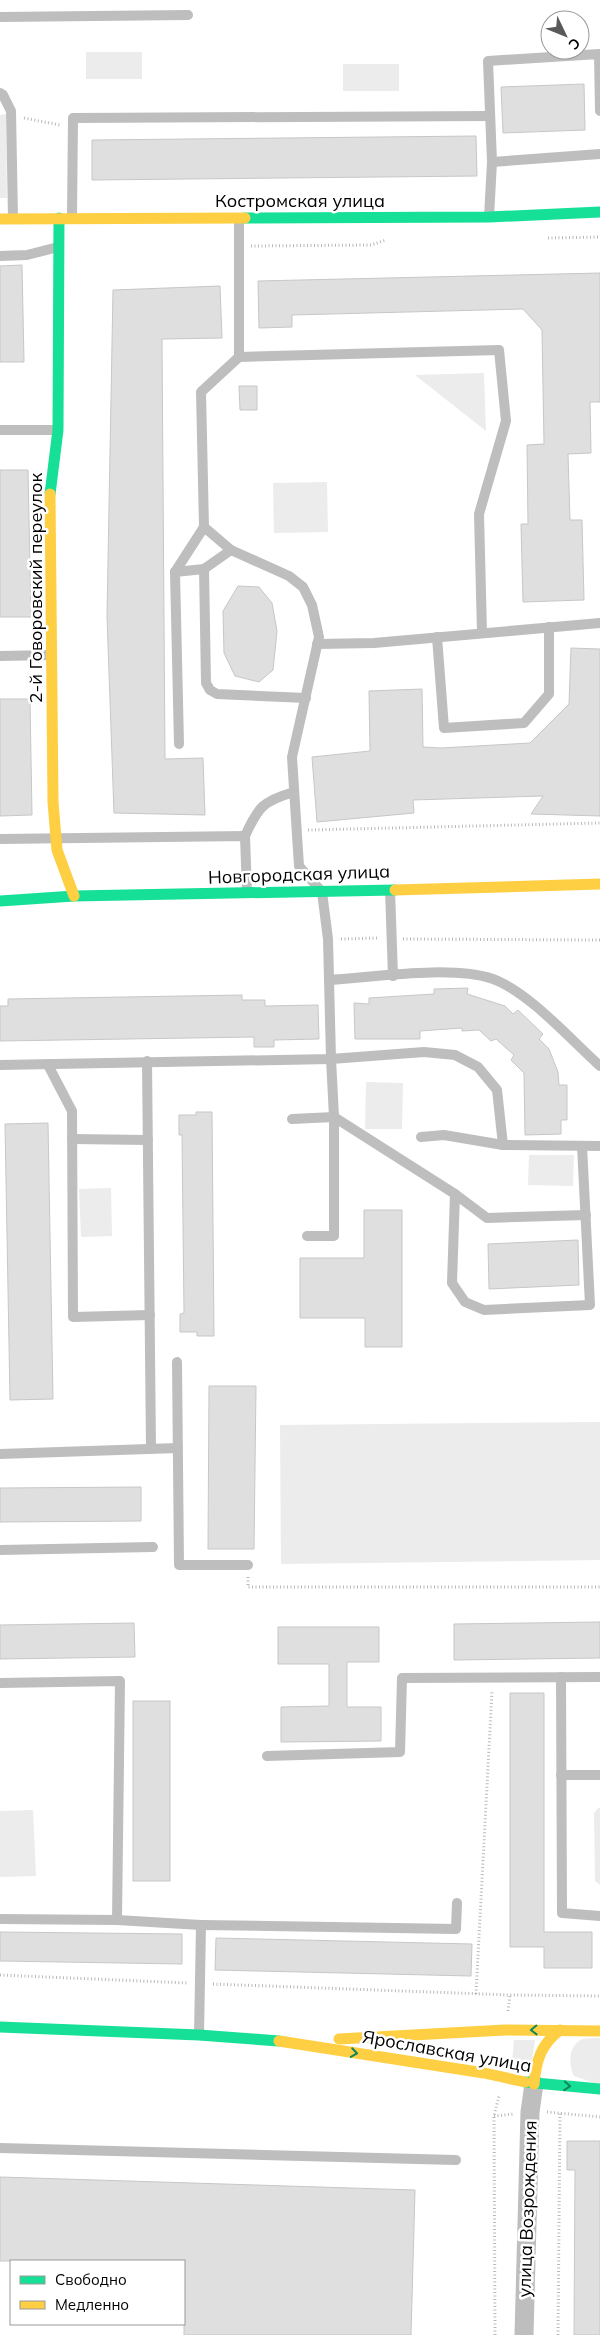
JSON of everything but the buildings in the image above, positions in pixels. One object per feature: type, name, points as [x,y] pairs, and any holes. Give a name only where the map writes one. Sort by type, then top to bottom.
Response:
[{"type":"street","name":"Костромская улица","points":[[0,219],[489,217],[600,212]]},
{"type":"street","name":"2-й Говоровский переулок","points":[[59,218],[58,430],[50,484],[53,802],[57,850],[74,896]]},
{"type":"street","name":"Новгородская улица","points":[[0,901],[74,896],[247,894],[600,884]]},
{"type":"street","name":"Ярославская улица","points":[[0,2027],[200,2035],[289,2042],[484,2073],[534,2084],[600,2088]]},
{"type":"street","points":[[534,2084],[539,2053],[547,2040],[560,2030]]},
{"type":"street","name":"Ярославская улица","points":[[289,2042],[486,2031],[600,2031]]},
{"type":"street","name":"улица Возрождения","points":[[524,2335],[530,2112],[534,2084]]},
{"type":"lane","points":[[0,17],[188,15]]},
{"type":"lane","points":[[489,217],[492,162],[488,61],[598,54],[600,111]]},
{"type":"lane","points":[[0,93],[3,95],[11,115],[14,205],[12,220]]},
{"type":"lane","points":[[72,218],[73,118],[490,116]]},
{"type":"lane","points":[[492,162],[600,154]]},
{"type":"lane","points":[[239,217],[239,357]]},
{"type":"lane","points":[[0,256],[27,255],[59,246]]},
{"type":"lane","points":[[179,744],[175,572],[204,527],[201,392],[239,357],[499,350],[506,421],[479,514],[482,633]]},
{"type":"lane","points":[[0,430],[58,430]]},
{"type":"lane","points":[[204,527],[231,550],[274,568],[302,587],[312,605],[319,637],[292,757],[300,866],[322,892],[328,939],[334,1117],[334,1236],[307,1236]]},
{"type":"lane","points":[[175,572],[204,569],[231,550]]},
{"type":"lane","points":[[204,569],[206,684],[210,690],[217,694],[306,698]]},
{"type":"lane","points":[[317,644],[374,643],[600,623]]},
{"type":"lane","points":[[437,637],[444,728],[524,723],[549,694],[549,627]]},
{"type":"lane","points":[[0,656],[53,655]]},
{"type":"lane","points":[[247,894],[245,836],[256,813],[274,798],[294,792]]},
{"type":"lane","points":[[0,839],[245,836]]},
{"type":"lane","points":[[390,889],[392,976]]},
{"type":"lane","points":[[329,980],[463,972],[494,980],[524,996],[600,1066]]},
{"type":"lane","points":[[0,1065],[331,1059],[424,1052],[455,1055],[478,1067],[497,1090],[503,1145]]},
{"type":"lane","points":[[146,1061],[151,1448]]},
{"type":"lane","points":[[48,1065],[72,1111],[73,1317],[150,1315]]},
{"type":"lane","points":[[292,1120],[334,1117],[455,1194],[487,1218],[586,1215]]},
{"type":"lane","points":[[421,1137],[444,1134],[503,1145],[600,1146]]},
{"type":"lane","points":[[72,1139],[148,1140]]},
{"type":"lane","points":[[455,1194],[452,1283],[465,1302],[484,1310],[590,1305],[582,1146]]},
{"type":"lane","points":[[177,1362],[179,1565],[248,1565]]},
{"type":"lane","points":[[0,1454],[178,1448]]},
{"type":"lane","points":[[0,1550],[153,1548]]},
{"type":"lane","points":[[561,1677],[562,1913],[600,1916]]},
{"type":"lane","points":[[267,1756],[400,1752],[402,1678],[600,1677]]},
{"type":"lane","points":[[0,1683],[120,1681],[117,1920]]},
{"type":"lane","points":[[561,1774],[600,1775]]},
{"type":"lane","points":[[0,1919],[117,1920],[201,1925],[456,1929],[457,1903]]},
{"type":"lane","points":[[200,2035],[201,1925]]},
{"type":"lane","points":[[0,2148],[456,2160]]},
{"type":"path","points":[[11,115],[72,128]]},
{"type":"path","points":[[297,830],[600,823]]},
{"type":"path","points":[[328,939],[600,940]]},
{"type":"path","points":[[248,1565],[248,1587],[600,1587]]},
{"type":"path","points":[[476,1994],[493,1678]]},
{"type":"path","points":[[0,1975],[476,1994],[600,1996]]},
{"type":"path","points":[[558,2335],[560,2113]]},
{"type":"path","points":[[494,2116],[495,2335]]},
{"type":"shaded area","points":[[86,52],[142,52],[142,79],[86,79]]},
{"type":"shaded area","points":[[343,64],[399,64],[399,91],[343,91]]},
{"type":"shaded area","points":[[6,114],[7,198],[0,198],[0,115]]},
{"type":"shaded area","points":[[484,373],[486,431],[415,375]]},
{"type":"shaded area","points":[[327,482],[328,532],[274,533],[273,483]]},
{"type":"shaded area","points":[[366,1082],[403,1083],[402,1129],[365,1129]]},
{"type":"shaded area","points":[[529,1155],[574,1155],[573,1186],[528,1185]]},
{"type":"shaded area","points":[[111,1188],[112,1236],[81,1237],[79,1189]]},
{"type":"shaded area","points":[[600,1422],[600,1560],[281,1564],[280,1425]]},
{"type":"shaded area","points":[[600,1808],[600,1885],[595,1881],[594,1813]]},
{"type":"shaded area","points":[[33,1810],[36,1876],[0,1877],[0,1811]]},
{"type":"shaded area","points":[[600,2038],[600,2085],[574,2076],[570,2061],[572,2050],[578,2042],[583,2039]]},
{"type":"shaded area","points":[[514,2040],[535,2040],[531,2066],[512,2062]]},
{"type":"traffic: fast","points":[[245,218],[489,217],[600,212]]},
{"type":"traffic: fast","points":[[50,494],[58,430],[59,218]]},
{"type":"traffic: fast","points":[[0,901],[74,896],[395,890]]},
{"type":"traffic: fast","points":[[0,2027],[199,2035],[279,2041]]},
{"type":"traffic: fast","points":[[525,2082],[600,2089]]},
{"type":"traffic: slow","points":[[0,219],[245,218]]},
{"type":"traffic: slow","points":[[50,494],[53,802],[57,850],[74,896]]},
{"type":"traffic: slow","points":[[395,890],[600,884]]},
{"type":"traffic: slow","points":[[339,2039],[505,2030],[600,2031]]},
{"type":"traffic: slow","points":[[534,2084],[538,2060],[544,2047],[560,2030]]},
{"type":"traffic: slow","points":[[279,2041],[484,2073],[525,2082]]}]
